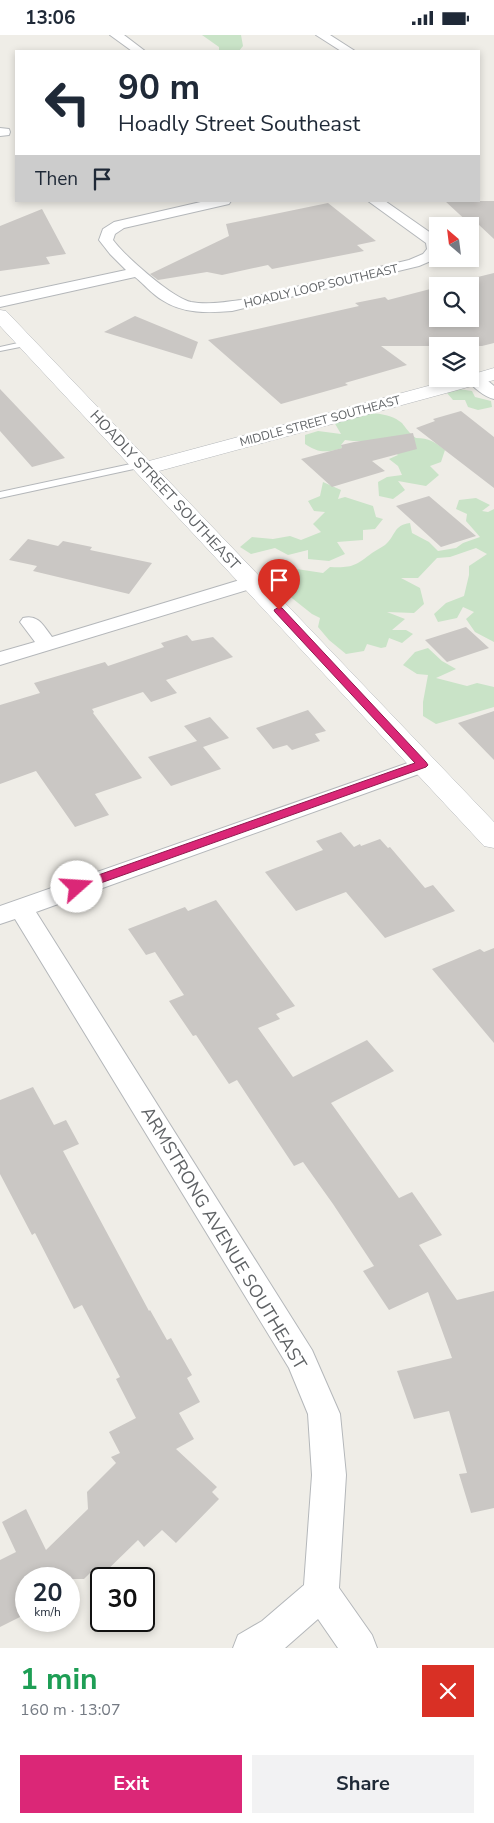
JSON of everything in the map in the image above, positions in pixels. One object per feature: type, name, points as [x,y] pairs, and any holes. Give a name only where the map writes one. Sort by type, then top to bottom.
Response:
[{"type":"street","points":[[116,35],[138,50]]},
{"type":"street","points":[[322,35],[347,50]]},
{"type":"street","name":"HOADLY LOOP SOUTHEAST","points":[[219,202],[119,225],[108,231],[106,240],[136,272],[169,298],[183,304],[216,308],[250,303],[414,263],[428,257],[434,250],[433,242],[376,202]]},
{"type":"street","points":[[0,302],[136,272]]},
{"type":"street","name":"HOADLY STREET SOUTHEAST","points":[[0,315],[253,582],[422,765],[494,839]]},
{"type":"street","points":[[485,377],[494,394]]},
{"type":"street","name":"MIDDLE STREET SOUTHEAST","points":[[143,467],[485,377]]},
{"type":"street","points":[[0,659],[253,582]]},
{"type":"street","points":[[30,622],[46,644]]},
{"type":"street","points":[[10,911],[422,765]]},
{"type":"street","name":"ARMSTRONG AVENUE SOUTHEAST","points":[[10,911],[301,1360],[324,1414],[329,1475],[321,1593]]},
{"type":"street","points":[[251,1648],[275,1634],[321,1593],[359,1648]]},
{"type":"lane","points":[[0,349],[26,343]]},
{"type":"lane","points":[[0,495],[143,467]]},
{"type":"green space","points":[[202,35],[241,35],[243,46],[240,50],[219,50],[219,47]]},
{"type":"green space","points":[[459,389],[472,391],[475,397],[491,401],[492,407],[478,410],[468,407],[465,400],[453,400],[447,393]]},
{"type":"green space","points":[[346,412],[375,413],[390,416],[402,423],[416,438],[432,441],[438,445],[445,450],[441,462],[430,466],[439,475],[426,486],[398,481],[405,490],[393,499],[379,496],[378,482],[387,477],[402,475],[398,466],[389,459],[398,455],[390,448],[378,442],[345,440],[341,445],[342,448],[332,451],[318,451],[305,444],[305,435],[318,431],[341,434],[334,422]]},
{"type":"green space","points":[[323,482],[341,490],[338,499],[345,497],[373,506],[376,517],[383,519],[375,529],[363,530],[363,540],[337,542],[345,554],[329,561],[308,559],[308,550],[288,555],[275,548],[251,554],[240,547],[252,537],[273,539],[290,536],[301,540],[321,532],[313,524],[325,512],[314,511],[308,501],[320,496]]},
{"type":"green space","points":[[476,498],[490,505],[482,511],[488,512],[494,509],[494,642],[475,632],[466,619],[474,612],[463,607],[457,618],[438,622],[434,614],[446,603],[464,596],[469,566],[487,554],[476,548],[450,557],[437,558],[418,578],[401,578],[420,588],[424,604],[414,613],[387,612],[405,619],[392,630],[406,630],[413,634],[402,643],[389,638],[386,647],[381,648],[367,644],[364,651],[346,654],[329,640],[318,627],[320,618],[283,591],[278,579],[290,568],[323,573],[330,567],[353,565],[389,542],[398,528],[404,524],[410,523],[412,533],[429,542],[438,551],[456,548],[463,543],[480,537],[466,521],[467,514],[456,509],[459,500]]},
{"type":"green space","points":[[428,648],[442,661],[456,669],[436,678],[467,686],[477,683],[494,687],[494,707],[436,724],[423,716],[423,702],[428,675],[417,674],[403,665],[415,652]]},
{"type":"building","points":[[494,201],[494,239],[479,225],[479,217],[462,217],[446,202]]},
{"type":"building","points":[[328,203],[376,241],[357,245],[364,251],[272,269],[268,265],[222,275],[207,272],[158,280],[150,274],[229,236],[226,224]]},
{"type":"building","points":[[42,209],[66,254],[46,257],[50,264],[0,271],[0,226]]},
{"type":"building","points":[[494,273],[494,343],[479,346],[479,337],[429,337],[429,346],[381,346],[407,365],[345,383],[348,385],[281,404],[208,340],[359,306],[355,303],[385,297],[388,300],[429,289],[429,327],[479,327],[478,277]]},
{"type":"building","points":[[135,316],[198,342],[192,359],[104,332]]},
{"type":"building","points":[[0,389],[65,458],[32,467],[0,431]]},
{"type":"building","points":[[461,411],[494,437],[494,488],[416,428],[435,421],[433,419]]},
{"type":"building","points":[[413,433],[417,449],[372,461],[385,471],[332,487],[301,459],[342,448],[341,445]]},
{"type":"building","points":[[429,496],[476,536],[441,547],[396,506]]},
{"type":"building","points":[[28,539],[58,546],[63,541],[92,547],[90,550],[152,563],[129,594],[33,571],[37,566],[9,560]]},
{"type":"building","points":[[466,627],[489,648],[447,662],[425,640]]},
{"type":"building","points":[[187,635],[192,641],[213,637],[233,657],[166,680],[177,693],[151,702],[143,692],[92,709],[93,713],[142,778],[95,794],[109,815],[75,827],[36,771],[0,784],[0,705],[40,693],[34,683],[105,662],[108,666],[164,647],[161,643]]},
{"type":"building","points":[[308,710],[326,731],[315,734],[320,741],[292,750],[287,745],[273,749],[256,728]]},
{"type":"building","points":[[494,711],[494,760],[458,723]]},
{"type":"building","points":[[210,717],[229,738],[203,747],[221,769],[171,786],[148,757],[197,741],[184,726]]},
{"type":"building","points":[[341,832],[354,847],[380,839],[388,848],[390,847],[425,888],[433,885],[455,911],[385,938],[346,892],[296,911],[265,872],[323,850],[316,841]]},
{"type":"building","points":[[216,900],[295,1006],[276,1014],[280,1019],[258,1028],[293,1077],[367,1040],[394,1071],[331,1103],[399,1198],[412,1192],[442,1235],[419,1245],[457,1300],[494,1291],[494,1508],[471,1513],[459,1474],[467,1473],[449,1411],[414,1419],[397,1371],[452,1358],[428,1292],[389,1310],[363,1271],[374,1266],[333,1204],[303,1162],[294,1166],[237,1080],[229,1084],[196,1035],[193,1036],[169,1001],[184,995],[155,952],[146,955],[128,929],[185,907],[188,911]]},
{"type":"building","points":[[494,948],[494,1043],[432,969],[480,949],[484,952]]},
{"type":"building","points":[[33,1087],[54,1125],[66,1120],[79,1144],[63,1151],[149,1311],[167,1340],[171,1338],[192,1375],[187,1378],[200,1402],[179,1413],[194,1439],[176,1449],[217,1487],[212,1492],[219,1499],[176,1543],[162,1530],[144,1547],[138,1540],[110,1567],[90,1567],[90,1573],[84,1579],[80,1579],[80,1567],[15,1567],[15,1620],[0,1627],[0,1560],[16,1552],[2,1522],[26,1509],[46,1550],[88,1509],[87,1492],[116,1463],[111,1457],[120,1453],[109,1432],[136,1418],[116,1379],[120,1377],[82,1305],[74,1309],[35,1233],[32,1235],[0,1174],[0,1100]]},
{"type":"route","points":[[77,887],[422,765],[279,610]]}]
